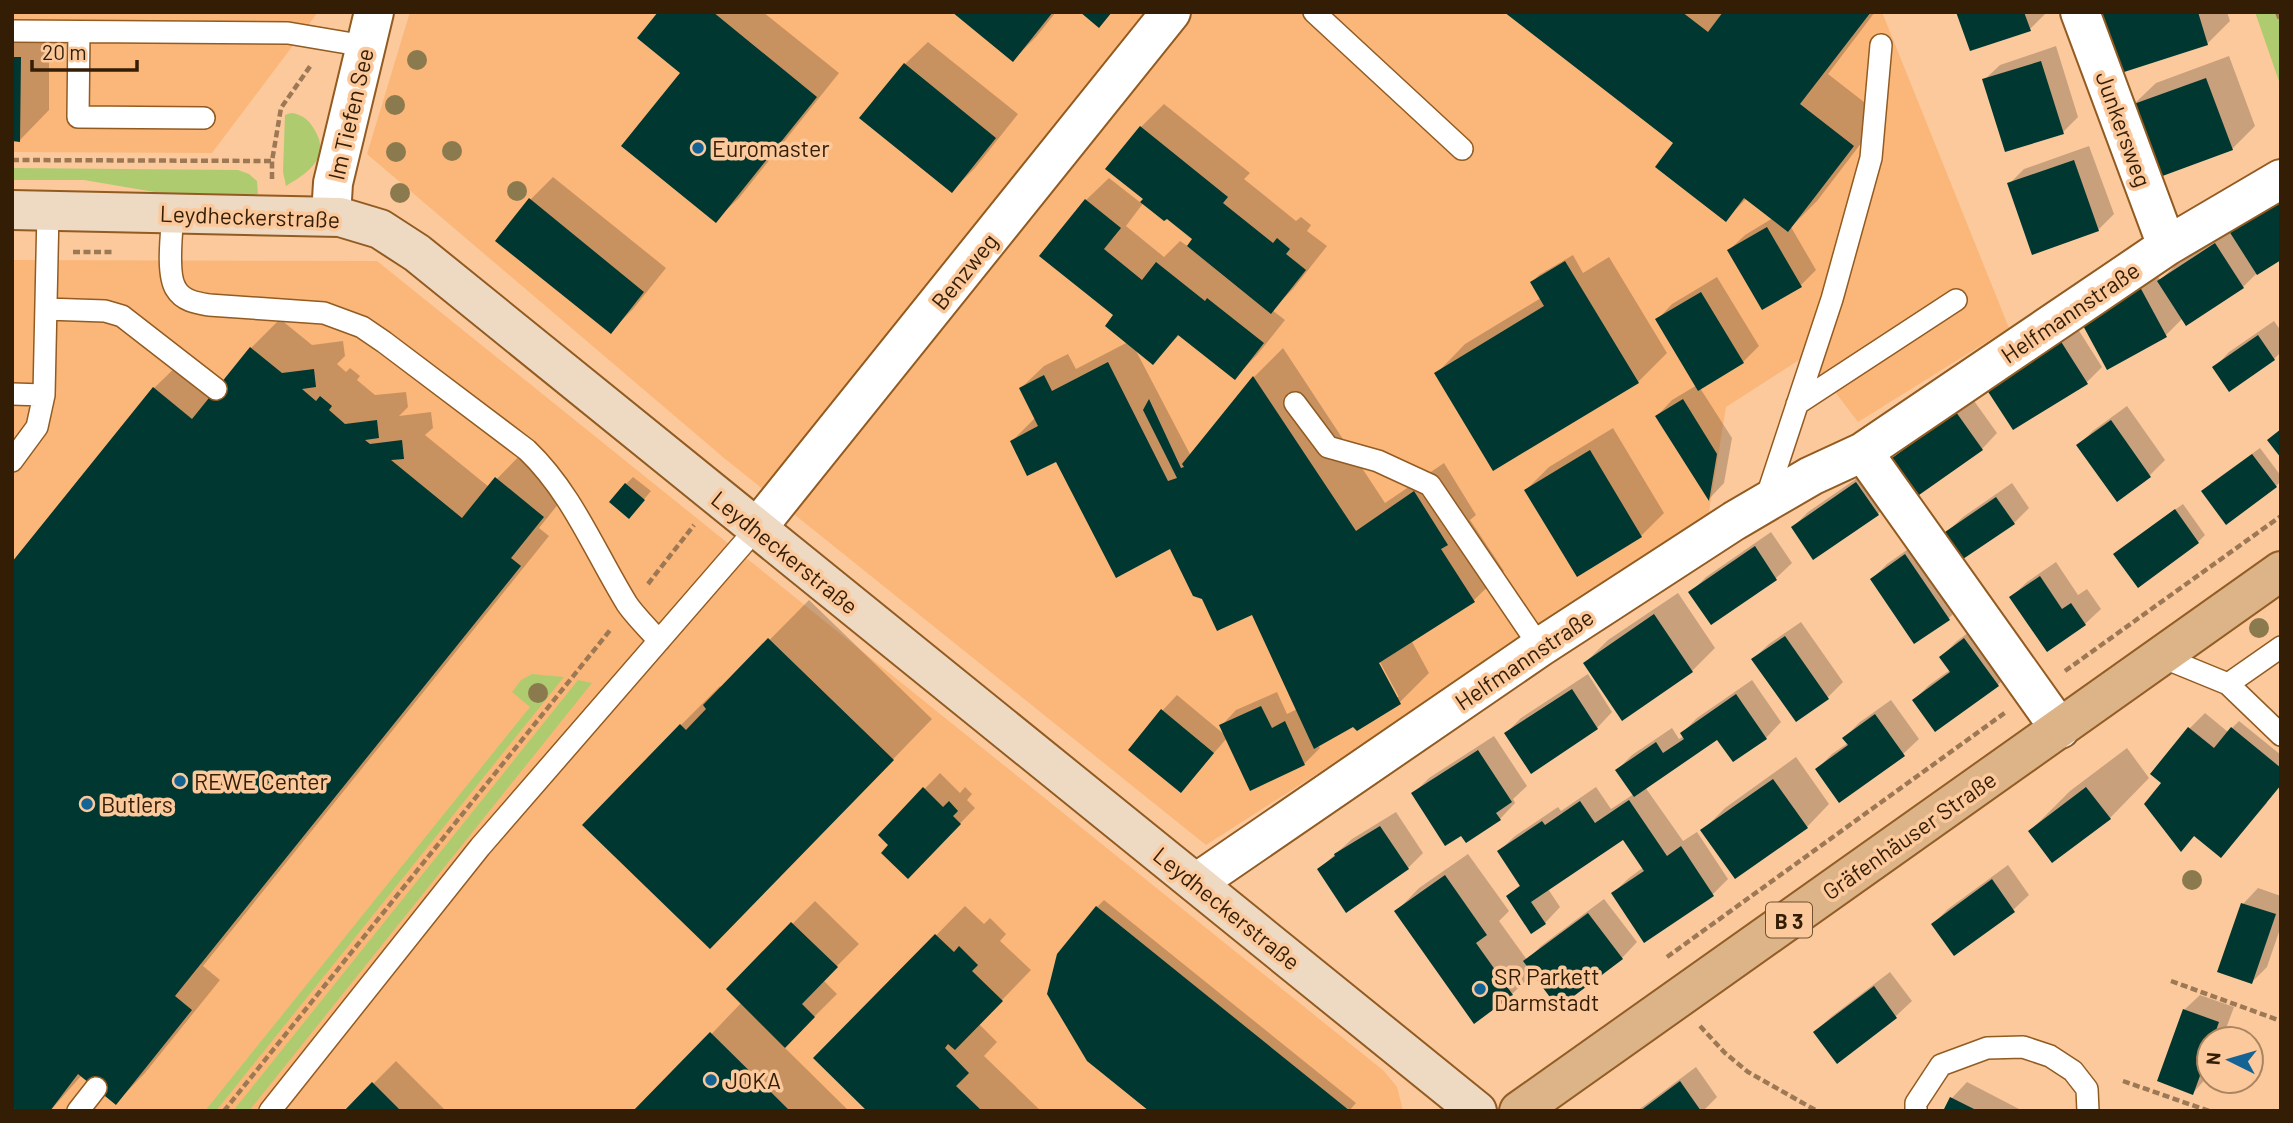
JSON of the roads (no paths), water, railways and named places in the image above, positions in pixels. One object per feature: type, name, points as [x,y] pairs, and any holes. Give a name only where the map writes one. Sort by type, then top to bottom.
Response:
[{"type":"main road","name":"Gräfenhäuser Straße","points":[[1519,1111],[2281,571]]},
{"type":"street","name":"Benzweg","points":[[756,529],[1171,12]]},
{"type":"street","name":"Junkersweg","points":[[2080,12],[2167,246]]},
{"type":"street","name":"Im Tiefen See","points":[[331,216],[333,183],[356,33]]},
{"type":"street","name":"Helfmannstraße","points":[[1196,883],[1540,647],[1764,503],[1811,476],[1863,452],[2167,246],[2281,179]]},
{"type":"street","name":"Leydheckerstraße","points":[[30,210],[331,216],[371,225],[417,253],[1477,1111]]},
{"type":"street","points":[[1863,452],[2060,729]]},
{"type":"lane","points":[[1314,12],[1462,149]]},
{"type":"lane","points":[[12,31],[356,33]]},
{"type":"lane","points":[[79,32],[78,117],[204,118]]},
{"type":"lane","points":[[1764,503],[1832,299],[1871,158],[1881,45]]},
{"type":"lane","points":[[12,461],[37,427],[44,396],[46,309],[30,210]]},
{"type":"lane","points":[[173,213],[172,275],[176,291],[199,304],[324,313],[362,327],[384,342],[543,465],[567,499],[629,607],[659,641]]},
{"type":"lane","points":[[1797,404],[1956,300]]},
{"type":"lane","points":[[46,309],[105,311],[122,316],[216,389]]},
{"type":"lane","points":[[12,394],[44,396]]},
{"type":"lane","points":[[1295,403],[1328,447],[1378,461],[1430,485],[1540,647]]},
{"type":"lane","points":[[270,1111],[480,847],[756,529]]},
{"type":"lane","points":[[2228,684],[2281,647]]},
{"type":"lane","points":[[2162,657],[2228,684],[2281,735]]},
{"type":"lane","points":[[1916,1111],[1916,1103],[1941,1065],[1987,1048],[2023,1047],[2050,1056],[2073,1071],[2087,1089],[2088,1111]]},
{"type":"lane","points":[[78,1111],[96,1088]]},
{"type":"place","name":"Euromaster","points":[[698,148]]},
{"type":"place","name":"REWE Center","points":[[180,781]]},
{"type":"place","name":"Butlers","points":[[87,804]]},
{"type":"place","name":"SR Parkett Darmstadt","points":[[1480,989]]},
{"type":"place","name":"JOKA","points":[[711,1080]]}]
